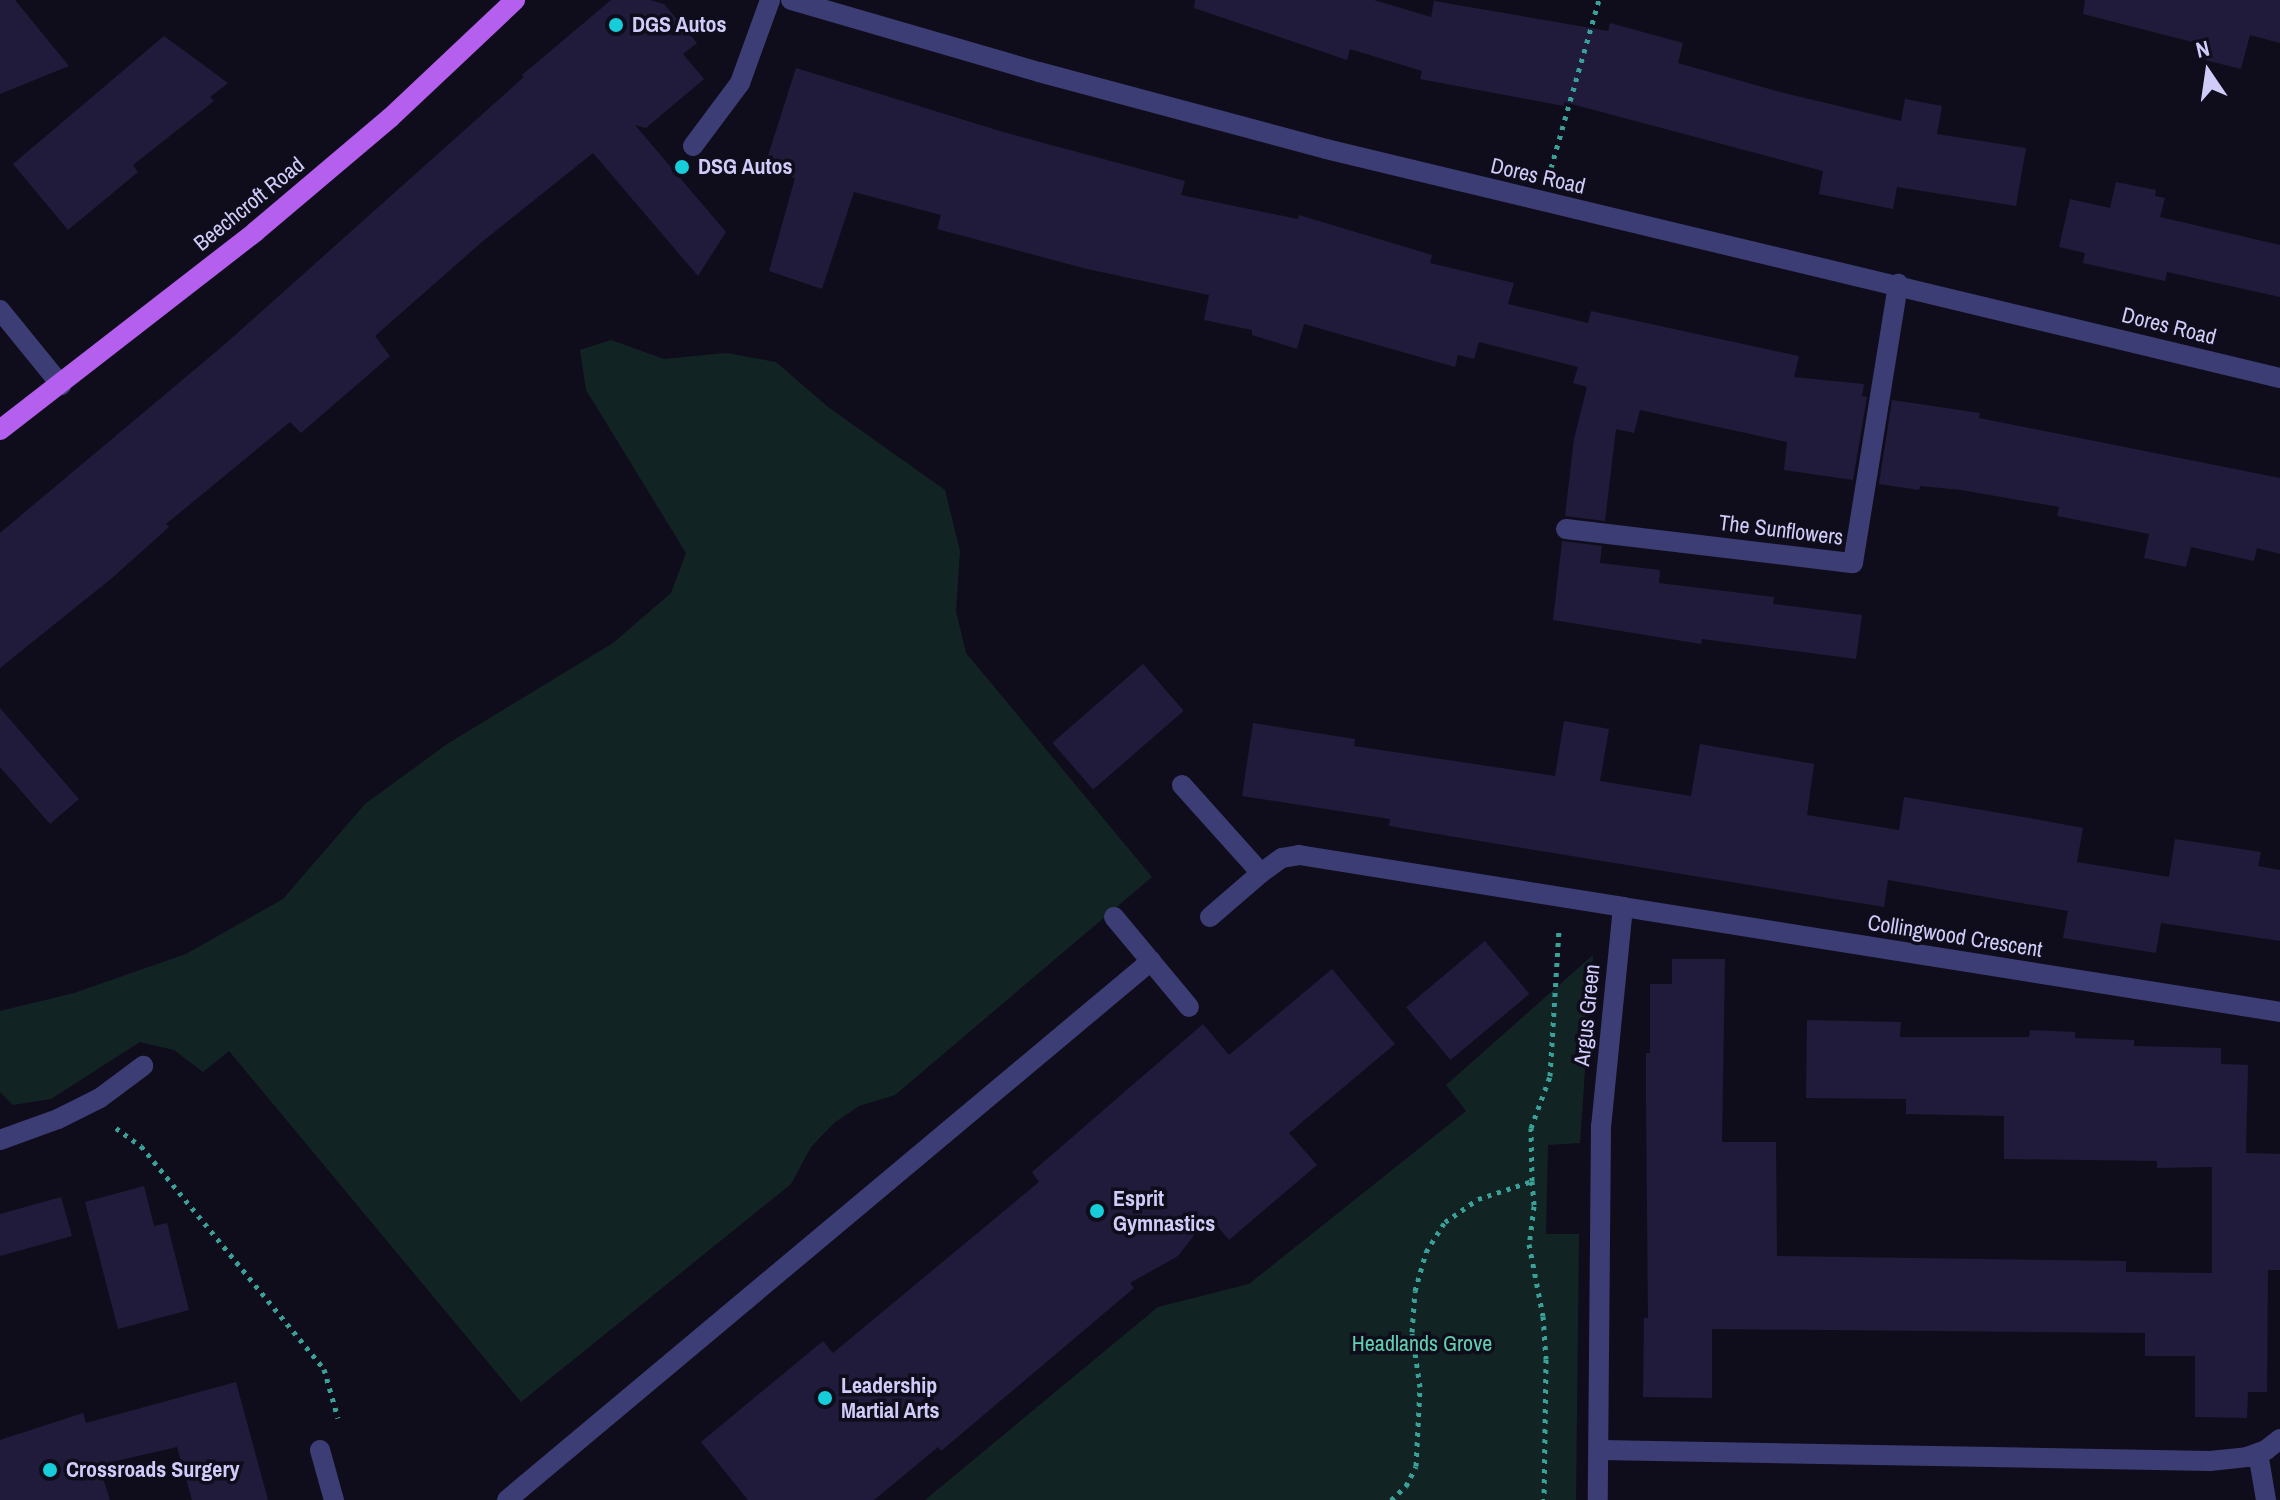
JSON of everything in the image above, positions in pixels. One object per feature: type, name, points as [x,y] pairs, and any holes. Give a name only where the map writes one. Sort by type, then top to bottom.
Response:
[{"type":"main road","name":"Beechcroft Road","points":[[0,430],[255,232],[453,61],[515,0]]},
{"type":"street","points":[[693,146],[740,83],[770,0]]},
{"type":"street","name":"Dores Road","points":[[791,0],[847,8],[1129,97],[1541,202],[1898,284],[2280,378]]},
{"type":"street","name":"The Sunflowers","points":[[1566,529],[1853,563],[1898,284]]},
{"type":"street","points":[[0,310],[61,385]]},
{"type":"street","points":[[1182,785],[1261,873]]},
{"type":"street","points":[[1210,917],[1282,858],[1299,855],[1623,907]]},
{"type":"street","name":"Collingwood Crescent","points":[[1623,907],[2280,1012]]},
{"type":"street","name":"Argus Green","points":[[1598,1500],[1601,1126],[1623,907]]},
{"type":"street","points":[[1114,917],[1189,1007]]},
{"type":"street","points":[[507,1500],[1151,961]]},
{"type":"street","points":[[0,1140],[86,1105],[143,1066]]},
{"type":"street","points":[[1600,1450],[2210,1461],[2258,1453],[2280,1439]]},
{"type":"street","points":[[320,1450],[334,1500]]},
{"type":"street","points":[[2258,1453],[2266,1500]]},
{"type":"path","points":[[1541,202],[1599,0]]},
{"type":"path","points":[[1544,1500],[1546,1359],[1543,1316],[1529,1244],[1534,1206],[1531,1128],[1550,1076],[1560,897]]},
{"type":"path","points":[[111,1126],[141,1146],[324,1369],[345,1444],[320,1450]]},
{"type":"path","points":[[1391,1500],[1406,1486],[1416,1466],[1420,1387],[1412,1332],[1415,1291],[1426,1252],[1445,1222],[1478,1199],[1532,1181]]},
{"type":"green space","points":[[611,340],[664,359],[726,353],[776,362],[828,407],[945,490],[960,551],[956,611],[966,653],[1152,877],[895,1095],[859,1106],[834,1123],[811,1147],[791,1184],[521,1402],[229,1051],[203,1072],[174,1050],[140,1042],[51,1099],[13,1105],[0,1092],[0,1011],[74,993],[186,954],[283,899],[365,804],[447,744],[613,643],[671,593],[686,553],[586,390],[580,350]]},
{"type":"green space","name":"Headlands Grove","points":[[1593,955],[1580,1143],[1548,1145],[1546,1234],[1579,1234],[1576,1500],[925,1500],[1158,1307],[1249,1284],[1466,1111],[1446,1085]]},
{"type":"building","points":[[0,0],[15,0],[69,66],[0,94]]},
{"type":"building","points":[[611,0],[650,0],[664,4],[697,43],[683,54],[704,79],[646,128],[635,125],[726,232],[698,276],[593,153],[483,241],[375,336],[390,356],[301,433],[290,422],[166,524],[169,527],[112,578],[0,668],[0,533],[224,345],[524,77],[522,75]]},
{"type":"building","points":[[1195,0],[1374,0],[1431,17],[1434,1],[1608,31],[1610,23],[1683,43],[1678,63],[1780,92],[1901,121],[1905,99],[1942,106],[1937,134],[2026,148],[2016,206],[1897,187],[1893,209],[1819,194],[1823,171],[1564,102],[1564,106],[1420,79],[1422,71],[1350,49],[1347,60],[1194,8]]},
{"type":"building","points":[[2085,0],[2280,0],[2280,43],[2250,35],[2241,69],[2197,58],[2200,44],[2083,14]]},
{"type":"building","points":[[164,36],[228,83],[210,97],[214,101],[133,165],[138,172],[68,230],[13,164]]},
{"type":"building","points":[[796,68],[1003,132],[1185,181],[1181,195],[1298,219],[1299,215],[1432,255],[1430,263],[1514,283],[1508,304],[1588,323],[1591,311],[1799,356],[1794,377],[1864,384],[1862,396],[1867,397],[1853,480],[1784,470],[1787,442],[1640,410],[1634,433],[1616,429],[1605,521],[1565,516],[1574,439],[1587,387],[1573,383],[1578,367],[1479,342],[1474,359],[1458,355],[1455,367],[1304,324],[1297,349],[1252,335],[1252,330],[1204,320],[1209,295],[1087,269],[937,229],[941,215],[854,192],[822,289],[769,271],[795,178],[764,168]]},
{"type":"building","points":[[2116,182],[2156,190],[2155,196],[2165,198],[2160,217],[2280,245],[2280,297],[2167,272],[2165,281],[2083,263],[2085,253],[2059,247],[2070,199],[2110,208]]},
{"type":"building","points":[[1892,400],[1980,413],[1979,418],[2280,478],[2280,554],[2257,548],[2254,561],[2191,547],[2186,567],[2144,558],[2149,534],[2057,516],[2059,507],[1961,490],[1920,486],[1919,490],[1879,484]]},
{"type":"building","points":[[1562,541],[1602,546],[1600,563],[1660,570],[1659,583],[1774,597],[1773,604],[1862,615],[1856,659],[1702,639],[1701,644],[1553,620]]},
{"type":"building","points":[[1143,664],[1184,711],[1093,790],[1052,743]]},
{"type":"building","points":[[0,708],[79,799],[50,824],[0,767]]},
{"type":"building","points":[[1564,721],[1609,729],[1600,781],[1691,796],[1700,744],[1814,764],[1807,815],[1899,830],[1904,797],[2035,819],[2083,828],[2077,862],[2169,877],[2175,839],[2261,852],[2258,866],[2280,870],[2280,941],[2161,923],[2156,953],[2063,938],[2068,911],[1888,880],[1884,907],[1389,826],[1390,819],[1242,796],[1253,723],[1355,739],[1354,746],[1555,776]]},
{"type":"building","points":[[1485,941],[1529,994],[1450,1060],[1406,1007]]},
{"type":"building","points":[[1672,959],[1725,959],[1722,1142],[1776,1142],[1777,1256],[2126,1261],[2126,1272],[2212,1273],[2212,1167],[2157,1168],[2157,1161],[2004,1159],[2004,1116],[1906,1114],[1906,1099],[1806,1098],[1807,1020],[1901,1022],[1900,1037],[2029,1037],[2030,1030],[2075,1032],[2075,1038],[2134,1040],[2134,1046],[2221,1048],[2221,1064],[2248,1065],[2246,1153],[2280,1154],[2280,1270],[2268,1270],[2267,1392],[2248,1392],[2247,1418],[2195,1417],[2195,1356],[2145,1356],[2145,1333],[1712,1329],[1712,1398],[1643,1397],[1644,1318],[1648,1318],[1646,1053],[1650,1053],[1650,984],[1672,984]]},
{"type":"building","name":"Esprit Gymnastics","points":[[1332,969],[1395,1044],[1289,1133],[1317,1165],[1229,1240],[1209,1216],[1178,1256],[1130,1283],[1134,1288],[941,1451],[938,1447],[874,1500],[748,1500],[701,1442],[823,1341],[833,1353],[1039,1182],[1032,1172],[1203,1024],[1229,1055]]},
{"type":"building","points":[[144,1186],[154,1226],[167,1223],[189,1310],[118,1329],[85,1202]]},
{"type":"building","points":[[61,1197],[72,1236],[0,1256],[0,1214]]},
{"type":"building","points":[[236,1382],[268,1500],[192,1500],[177,1447],[99,1465],[110,1500],[0,1500],[0,1440],[83,1413],[86,1423]]},
{"type":"place","name":"DGS Autos","points":[[616,25]]},
{"type":"place","name":"DSG Autos","points":[[682,167]]},
{"type":"place","name":"Esprit Gymnastics","points":[[1097,1211]]},
{"type":"place","name":"Leadership Martial Arts","points":[[825,1398]]},
{"type":"place","name":"Crossroads Surgery","points":[[50,1470]]}]
